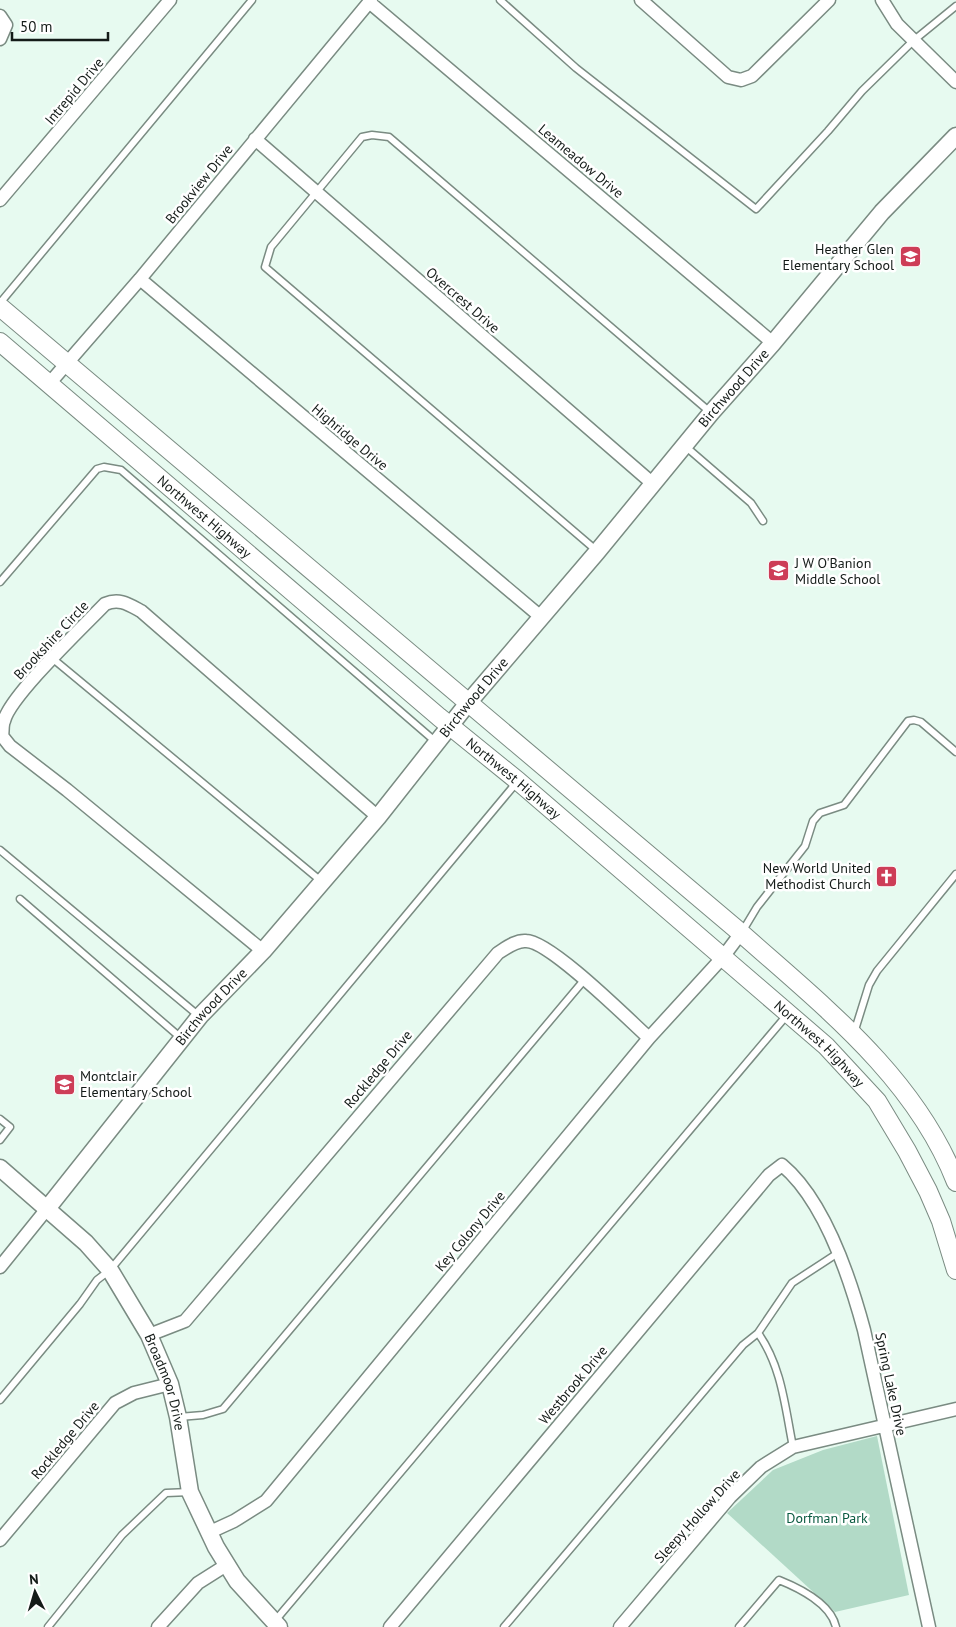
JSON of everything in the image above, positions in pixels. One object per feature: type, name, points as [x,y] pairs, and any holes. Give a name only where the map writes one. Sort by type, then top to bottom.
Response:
[{"type":"main road","name":"Northwest Highway","points":[[0,307],[741,933],[853,1034],[902,1088],[933,1136],[956,1182]]},
{"type":"main road","name":"Northwest Highway","points":[[0,342],[48,385],[450,726],[518,781],[826,1046],[877,1101],[928,1191],[947,1238],[956,1270]]},
{"type":"street","name":"Intrepid Drive","points":[[0,200],[170,0]]},
{"type":"street","points":[[641,0],[728,77],[741,80],[757,71],[828,0]]},
{"type":"street","points":[[882,0],[897,24],[956,82]]},
{"type":"street","name":"Brookview Drive","points":[[48,385],[140,279],[370,1]]},
{"type":"street","name":"Leameadow Drive","points":[[370,1],[773,343]]},
{"type":"street","points":[[0,16],[6,25],[0,39]]},
{"type":"street","name":"Birchwood Drive","points":[[0,1267],[200,1016],[263,951],[378,817],[468,703],[882,212],[956,136]]},
{"type":"street","name":"Overcrest Drive","points":[[255,139],[652,483]]},
{"type":"street","name":"Highridge Drive","points":[[140,279],[541,617]]},
{"type":"street","name":"Brookshire Circle","points":[[263,951],[67,790],[10,746],[2,736],[4,720],[12,704],[52,658],[105,604],[114,600],[123,601],[141,611],[378,817]]},
{"type":"street","name":"Key Colony Drive","points":[[210,1532],[234,1521],[266,1501],[649,1038],[723,956],[741,933]]},
{"type":"street","name":"Rockledge Drive","points":[[149,1335],[185,1321],[498,953],[511,945],[525,940],[544,947],[585,979],[649,1038]]},
{"type":"street","name":"Spring Lake Drive","points":[[782,1165],[793,1174],[810,1198],[839,1252],[852,1284],[864,1330],[929,1627]]},
{"type":"street","name":"Westbrook Drive","points":[[390,1627],[769,1175],[782,1165]]},
{"type":"street","name":"Broadmoor Drive","points":[[0,1168],[86,1243],[110,1270],[149,1335],[170,1384],[178,1417],[190,1492],[216,1547],[237,1581],[274,1625]]},
{"type":"street","name":"Rockledge Drive","points":[[0,1540],[115,1403],[134,1393],[170,1384]]},
{"type":"street","name":"Sleepy Hollow Drive","points":[[620,1627],[730,1497],[761,1467],[792,1448],[956,1409]]},
{"type":"street","points":[[158,1627],[198,1583],[228,1564]]},
{"type":"lane","points":[[0,303],[252,0]]},
{"type":"lane","points":[[500,0],[576,68],[756,209],[862,91],[914,41],[956,6]]},
{"type":"lane","points":[[597,552],[265,267],[271,247],[316,192],[362,137],[372,135],[388,137],[711,413]]},
{"type":"lane","points":[[684,445],[751,503],[763,521]]},
{"type":"lane","points":[[0,582],[97,469],[104,467],[122,470],[437,743]]},
{"type":"lane","points":[[52,658],[322,882]]},
{"type":"lane","points":[[741,933],[757,907],[805,846],[813,820],[820,813],[844,805],[908,721],[921,722],[956,752]]},
{"type":"lane","points":[[0,1400],[80,1304],[97,1280],[110,1270],[518,781]]},
{"type":"lane","points":[[0,850],[200,1016]]},
{"type":"lane","points":[[853,1034],[870,985],[877,972],[956,874]]},
{"type":"lane","points":[[20,899],[182,1039]]},
{"type":"lane","points":[[178,1417],[203,1416],[223,1409],[585,979]]},
{"type":"lane","points":[[274,1625],[789,1013]]},
{"type":"lane","points":[[0,1119],[10,1127],[0,1140]]},
{"type":"lane","points":[[504,1627],[743,1345],[758,1333],[792,1283],[839,1252]]},
{"type":"lane","points":[[758,1333],[769,1349],[778,1371],[792,1448]]},
{"type":"lane","points":[[48,1627],[122,1534],[166,1493],[190,1492]]},
{"type":"lane","points":[[739,1627],[779,1580],[801,1589],[835,1621],[836,1627]]},
{"type":"green space","name":"Dorfman Park","points":[[877,1436],[909,1595],[835,1612],[727,1513],[773,1470],[823,1450]]},
{"type":"place","name":"Heather Glen Elementary School","points":[[910,257]]},
{"type":"place","name":"J W O'Banion Middle School","points":[[779,571]]},
{"type":"place","name":"New World United Methodist Church","points":[[887,876]]},
{"type":"place","name":"Montclair Elementary School","points":[[64,1084]]}]
